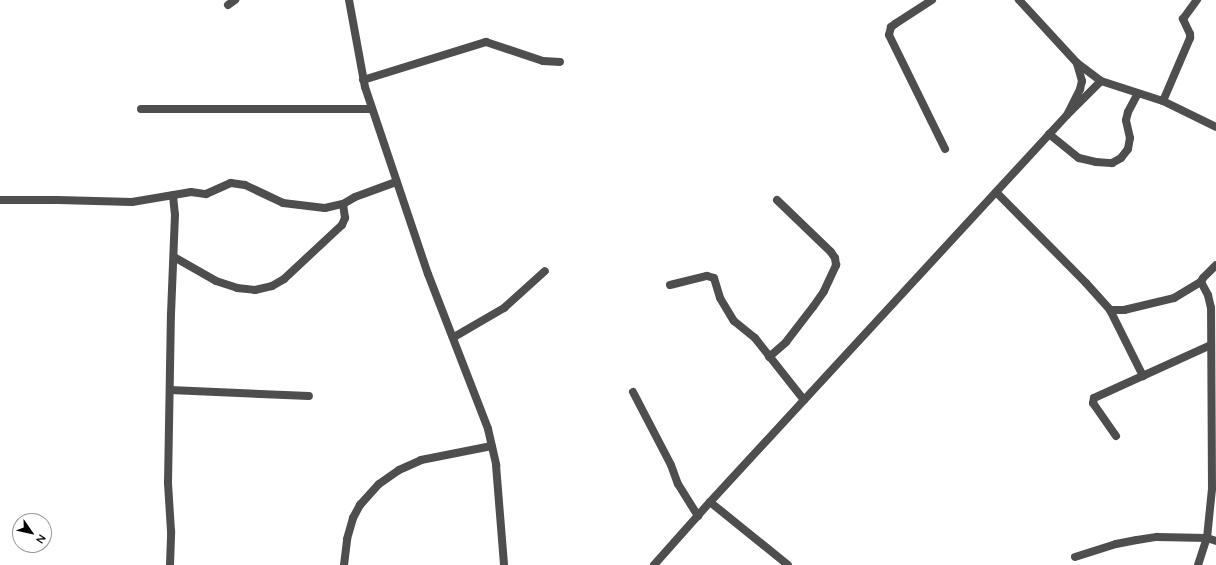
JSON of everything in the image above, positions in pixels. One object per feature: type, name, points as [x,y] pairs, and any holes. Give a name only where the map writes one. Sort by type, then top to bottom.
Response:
[{"type":"street","points":[[349,0],[363,80],[372,109],[428,274],[454,336],[486,423],[492,446],[497,480],[504,565]]},
{"type":"street","points":[[932,0],[891,27],[890,35],[945,149]]},
{"type":"street","points":[[1019,0],[1077,64],[1101,81],[1163,101],[1216,127]]},
{"type":"street","points":[[1163,101],[1190,38],[1189,31],[1183,19],[1197,0]]},
{"type":"street","points":[[363,80],[486,42],[493,43],[531,58],[560,62]]},
{"type":"street","points":[[1067,115],[1080,89],[1081,77],[1077,64]]},
{"type":"street","points":[[657,564],[710,502],[1049,134],[1101,81]]},
{"type":"street","points":[[1049,134],[1079,158],[1096,162],[1112,163],[1121,158],[1128,149],[1130,138],[1126,120],[1128,112],[1138,93]]},
{"type":"street","points":[[141,109],[372,109]]},
{"type":"street","points":[[0,200],[132,202],[191,192],[206,194],[231,183],[245,185],[289,204],[325,208],[343,204],[355,197],[396,182]]},
{"type":"street","points":[[996,192],[1086,283],[1110,310],[1143,376]]},
{"type":"street","points":[[170,565],[171,531],[168,483],[171,314],[175,215],[173,195]]},
{"type":"street","points":[[770,357],[786,342],[813,307],[824,291],[836,265],[835,258],[831,252],[777,200]]},
{"type":"street","points":[[174,257],[216,281],[237,288],[255,290],[272,286],[284,279],[342,225],[345,218],[343,204]]},
{"type":"street","points":[[1110,310],[1124,310],[1174,298],[1201,282],[1216,265]]},
{"type":"street","points":[[454,336],[504,308],[545,271]]},
{"type":"street","points":[[670,285],[708,276],[714,278],[720,298],[734,321],[755,338],[804,400]]},
{"type":"street","points":[[1198,565],[1207,538],[1214,464],[1211,308],[1208,295],[1201,282]]},
{"type":"street","points":[[1116,436],[1095,406],[1093,400],[1097,396],[1211,346]]},
{"type":"street","points":[[170,390],[309,396]]},
{"type":"street","points":[[633,392],[671,465],[686,498],[698,516]]},
{"type":"street","points":[[344,565],[347,539],[353,518],[368,495],[385,480],[399,470],[421,460],[492,446]]},
{"type":"street","points":[[710,502],[788,565]]},
{"type":"street","points":[[1074,557],[1116,544],[1157,537],[1207,538],[1216,541]]}]
